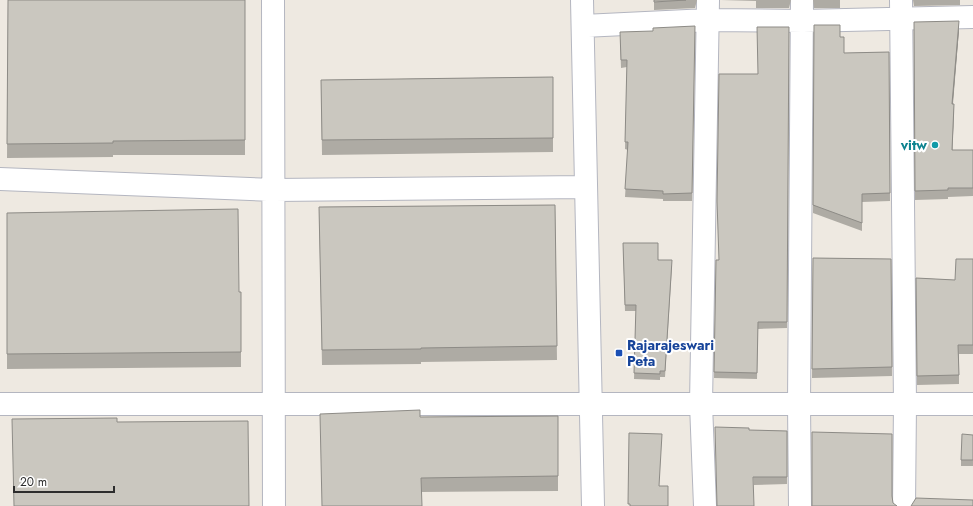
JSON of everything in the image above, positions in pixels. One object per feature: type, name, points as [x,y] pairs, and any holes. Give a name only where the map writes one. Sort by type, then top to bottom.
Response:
[{"type":"street","points":[[273,0],[274,506]]},
{"type":"street","points":[[582,0],[593,506]]},
{"type":"street","points":[[583,26],[708,10],[803,11],[901,9],[973,17]]},
{"type":"street","points":[[901,9],[905,404],[904,506]]},
{"type":"street","points":[[704,506],[701,404],[708,10]]},
{"type":"street","points":[[800,506],[799,404],[803,11]]},
{"type":"street","points":[[0,179],[274,190],[586,187]]},
{"type":"street","points":[[0,404],[973,404]]},
{"type":"building","points":[[8,0],[245,0],[245,140],[113,141],[113,143],[7,144]]},
{"type":"building","points":[[654,0],[686,0],[654,2]]},
{"type":"building","points":[[959,21],[952,104],[954,104],[952,150],[973,150],[973,188],[948,188],[948,190],[915,191],[914,22]]},
{"type":"building","points":[[814,25],[840,25],[840,37],[844,37],[844,53],[889,52],[890,193],[862,194],[862,223],[813,205]]},
{"type":"building","points":[[695,26],[692,193],[663,194],[663,191],[625,189],[628,142],[625,142],[627,60],[621,60],[620,32],[653,31],[653,28]]},
{"type":"building","points":[[757,27],[789,27],[787,322],[758,322],[757,373],[714,372],[716,260],[719,260],[717,201],[719,74],[758,74]]},
{"type":"building","points":[[553,77],[553,138],[322,140],[321,80]]},
{"type":"building","points":[[555,205],[557,346],[322,350],[319,207]]},
{"type":"building","points":[[238,209],[239,292],[241,292],[241,352],[7,354],[7,213]]},
{"type":"building","points":[[623,243],[658,243],[658,260],[672,260],[665,371],[660,371],[660,374],[634,373],[636,305],[625,305]]},
{"type":"building","points":[[813,258],[891,259],[892,367],[812,369]]},
{"type":"building","points":[[956,259],[973,259],[973,345],[958,345],[959,375],[917,376],[916,278],[955,280]]},
{"type":"building","points":[[420,410],[420,417],[558,416],[558,476],[421,478],[422,506],[322,506],[320,414]]},
{"type":"building","points":[[117,418],[117,422],[248,421],[249,506],[14,506],[12,419]]},
{"type":"building","points":[[715,427],[787,431],[787,477],[753,477],[754,506],[717,506]]},
{"type":"building","points":[[812,432],[892,434],[892,496],[893,503],[897,506],[812,506]]},
{"type":"building","points":[[629,433],[662,434],[659,486],[668,486],[668,506],[630,506],[630,504],[628,504]]},
{"type":"building","points":[[962,434],[973,435],[973,460],[961,460]]},
{"type":"building","points":[[916,498],[973,500],[973,506],[911,506]]},
{"type":"place","name":"vitw","points":[[935,145]]},
{"type":"place","name":"Rajarajeswari Peta","points":[[619,353]]}]
